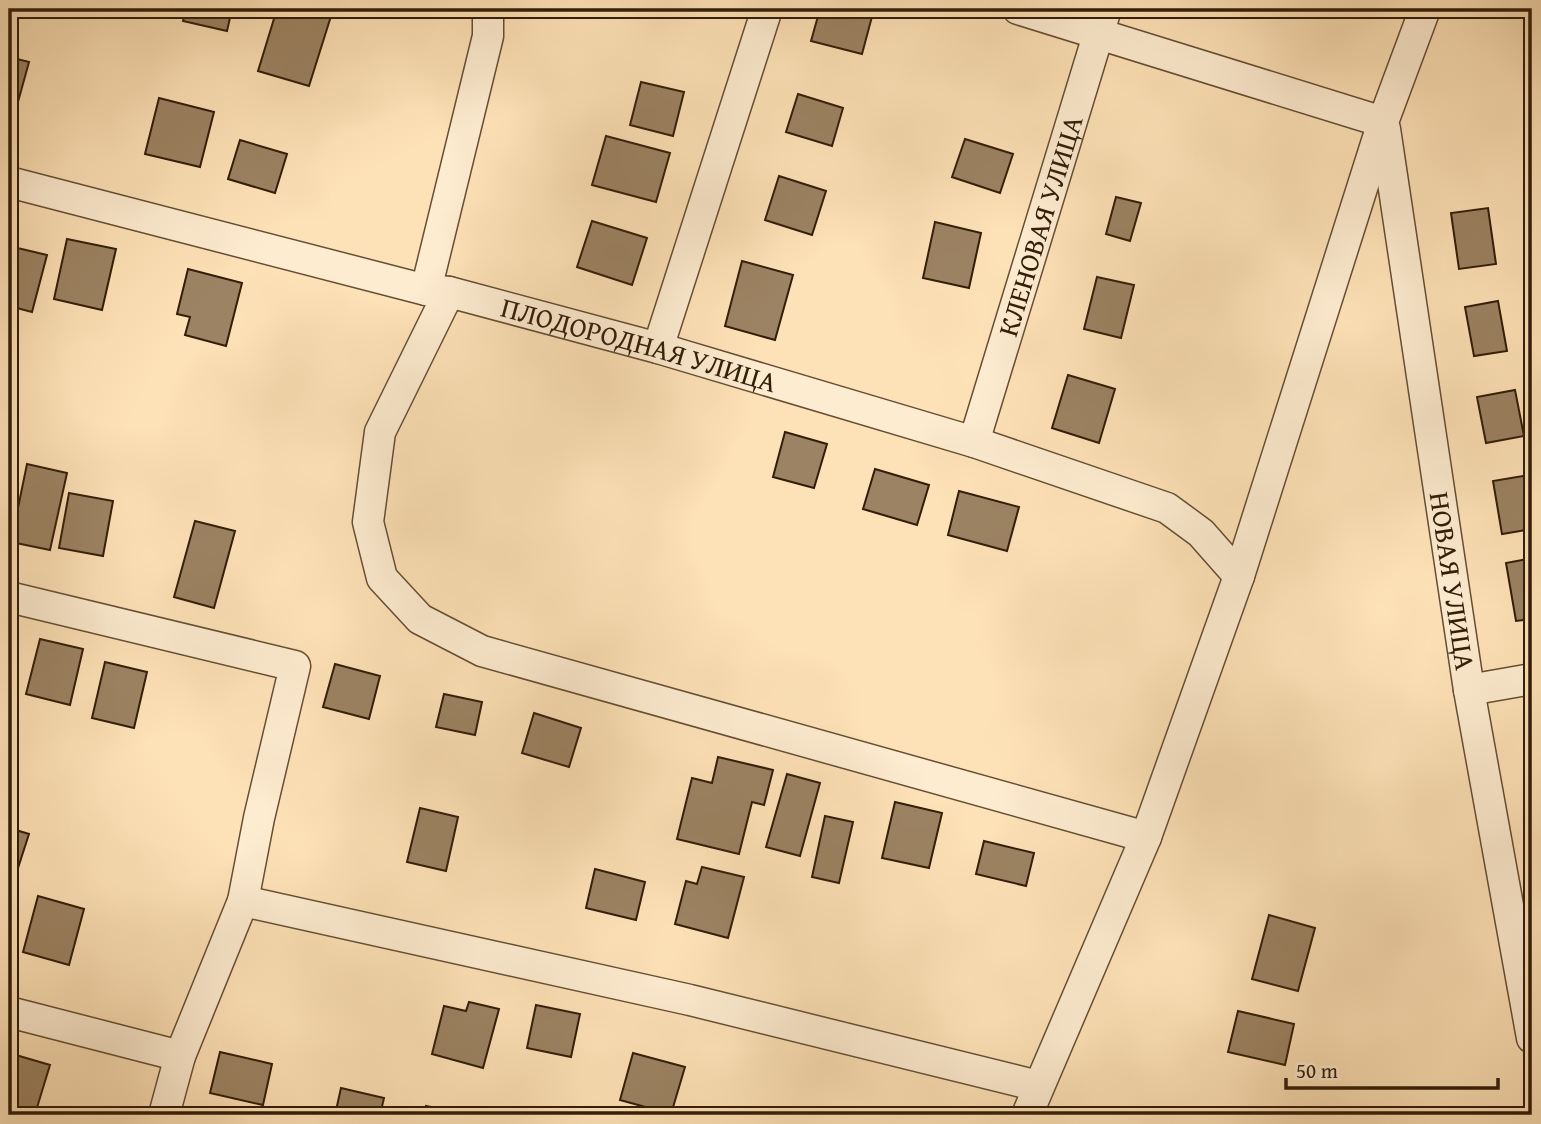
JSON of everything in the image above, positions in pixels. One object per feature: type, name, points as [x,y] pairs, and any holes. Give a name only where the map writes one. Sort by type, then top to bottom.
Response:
[{"type":"street","points":[[488,9],[488,36],[438,291],[380,432],[368,522],[382,578],[421,619],[482,650],[1146,837]]},
{"type":"street","points":[[658,348],[767,9]]},
{"type":"street","points":[[1018,9],[1101,21],[1383,122]]},
{"type":"street","points":[[1027,1115],[1146,837],[1239,576],[1383,122],[1425,9]]},
{"type":"street","name":"КЛЕНОВАЯ УЛИЦА","points":[[974,442],[1101,21]]},
{"type":"street","name":"НОВАЯ УЛИЦА","points":[[1383,122],[1469,690],[1532,1038]]},
{"type":"street","name":"ПЛОДОРОДНАЯ УЛИЦА","points":[[9,182],[658,348],[974,442],[1167,508],[1201,533],[1239,576]]},
{"type":"street","points":[[9,597],[295,666],[258,818],[243,901],[180,1056],[164,1115]]},
{"type":"street","points":[[1469,690],[1532,679]]},
{"type":"street","points":[[243,901],[677,997],[1038,1086]]},
{"type":"street","points":[[9,1012],[180,1056]]},
{"type":"building","points":[[186,9],[232,9],[227,31],[183,21]]},
{"type":"building","points":[[277,9],[319,9],[332,13],[309,86],[258,71]]},
{"type":"building","points":[[820,9],[874,9],[862,54],[811,41]]},
{"type":"building","points":[[9,57],[29,62],[10,131],[9,131]]},
{"type":"building","points":[[641,82],[684,92],[673,136],[630,125]]},
{"type":"building","points":[[798,94],[843,108],[832,146],[786,132]]},
{"type":"building","points":[[159,98],[214,112],[200,167],[145,154]]},
{"type":"building","points":[[606,136],[670,153],[656,202],[592,185]]},
{"type":"building","points":[[965,139],[1013,154],[1000,193],[952,177]]},
{"type":"building","points":[[240,140],[287,154],[275,193],[228,179]]},
{"type":"building","points":[[779,176],[826,191],[812,235],[765,220]]},
{"type":"building","points":[[1116,197],[1141,203],[1130,241],[1106,234]]},
{"type":"building","points":[[1488,208],[1496,264],[1459,269],[1451,213]]},
{"type":"building","points":[[592,221],[647,238],[632,285],[577,267]]},
{"type":"building","points":[[935,222],[981,233],[969,288],[923,278]]},
{"type":"building","points":[[67,239],[116,249],[102,310],[54,299]]},
{"type":"building","points":[[9,246],[47,255],[32,312],[9,306]]},
{"type":"building","points":[[742,261],[793,275],[775,340],[725,326]]},
{"type":"building","points":[[188,269],[242,283],[226,346],[185,335],[190,317],[177,314]]},
{"type":"building","points":[[1097,277],[1134,285],[1121,338],[1084,329]]},
{"type":"building","points":[[1498,301],[1507,351],[1474,356],[1465,307]]},
{"type":"building","points":[[1068,375],[1115,389],[1099,443],[1052,428]]},
{"type":"building","points":[[1515,390],[1524,436],[1486,443],[1477,397]]},
{"type":"building","points":[[785,432],[827,444],[814,488],[773,477]]},
{"type":"building","points":[[27,464],[67,473],[50,550],[11,542]]},
{"type":"building","points":[[875,469],[929,485],[917,525],[863,509]]},
{"type":"building","points":[[1529,475],[1532,529],[1502,534],[1493,481]]},
{"type":"building","points":[[959,491],[1019,507],[1007,551],[948,535]]},
{"type":"building","points":[[69,493],[113,501],[103,556],[59,548]]},
{"type":"building","points":[[195,521],[235,531],[214,608],[174,597]]},
{"type":"building","points":[[1532,558],[1532,619],[1516,621],[1506,563]]},
{"type":"building","points":[[9,638],[17,640],[9,671]]},
{"type":"building","points":[[40,639],[83,649],[70,705],[26,694]]},
{"type":"building","points":[[105,662],[147,672],[134,728],[92,718]]},
{"type":"building","points":[[335,664],[380,676],[369,719],[323,707]]},
{"type":"building","points":[[444,694],[482,702],[475,735],[436,727]]},
{"type":"building","points":[[534,713],[581,728],[569,767],[522,753]]},
{"type":"building","points":[[718,757],[773,770],[764,805],[752,802],[739,854],[677,839],[692,778],[712,783]]},
{"type":"building","points":[[787,774],[820,783],[800,856],[766,847]]},
{"type":"building","points":[[895,802],[942,813],[929,868],[882,858]]},
{"type":"building","points":[[420,808],[458,817],[446,871],[407,862]]},
{"type":"building","points":[[825,816],[853,822],[839,883],[812,877]]},
{"type":"building","points":[[9,828],[29,834],[9,896]]},
{"type":"building","points":[[984,841],[1034,853],[1026,886],[976,874]]},
{"type":"building","points":[[702,867],[744,877],[728,938],[675,924],[686,881],[697,884]]},
{"type":"building","points":[[595,869],[645,882],[636,920],[586,908]]},
{"type":"building","points":[[38,896],[84,909],[69,965],[23,952]]},
{"type":"building","points":[[1269,915],[1315,928],[1298,991],[1252,979]]},
{"type":"building","points":[[469,1002],[499,1009],[483,1068],[432,1054],[444,1006],[466,1011]]},
{"type":"building","points":[[536,1005],[580,1014],[571,1057],[527,1048]]},
{"type":"building","points":[[1238,1011],[1294,1024],[1285,1065],[1228,1052]]},
{"type":"building","points":[[220,1052],[272,1064],[263,1105],[210,1093]]},
{"type":"building","points":[[9,1053],[50,1065],[35,1114],[9,1107]]},
{"type":"building","points":[[633,1053],[685,1067],[671,1114],[620,1100]]},
{"type":"building","points":[[341,1088],[384,1098],[380,1115],[335,1115]]},
{"type":"building","points":[[426,1106],[474,1115],[408,1115],[409,1110],[425,1113]]}]
